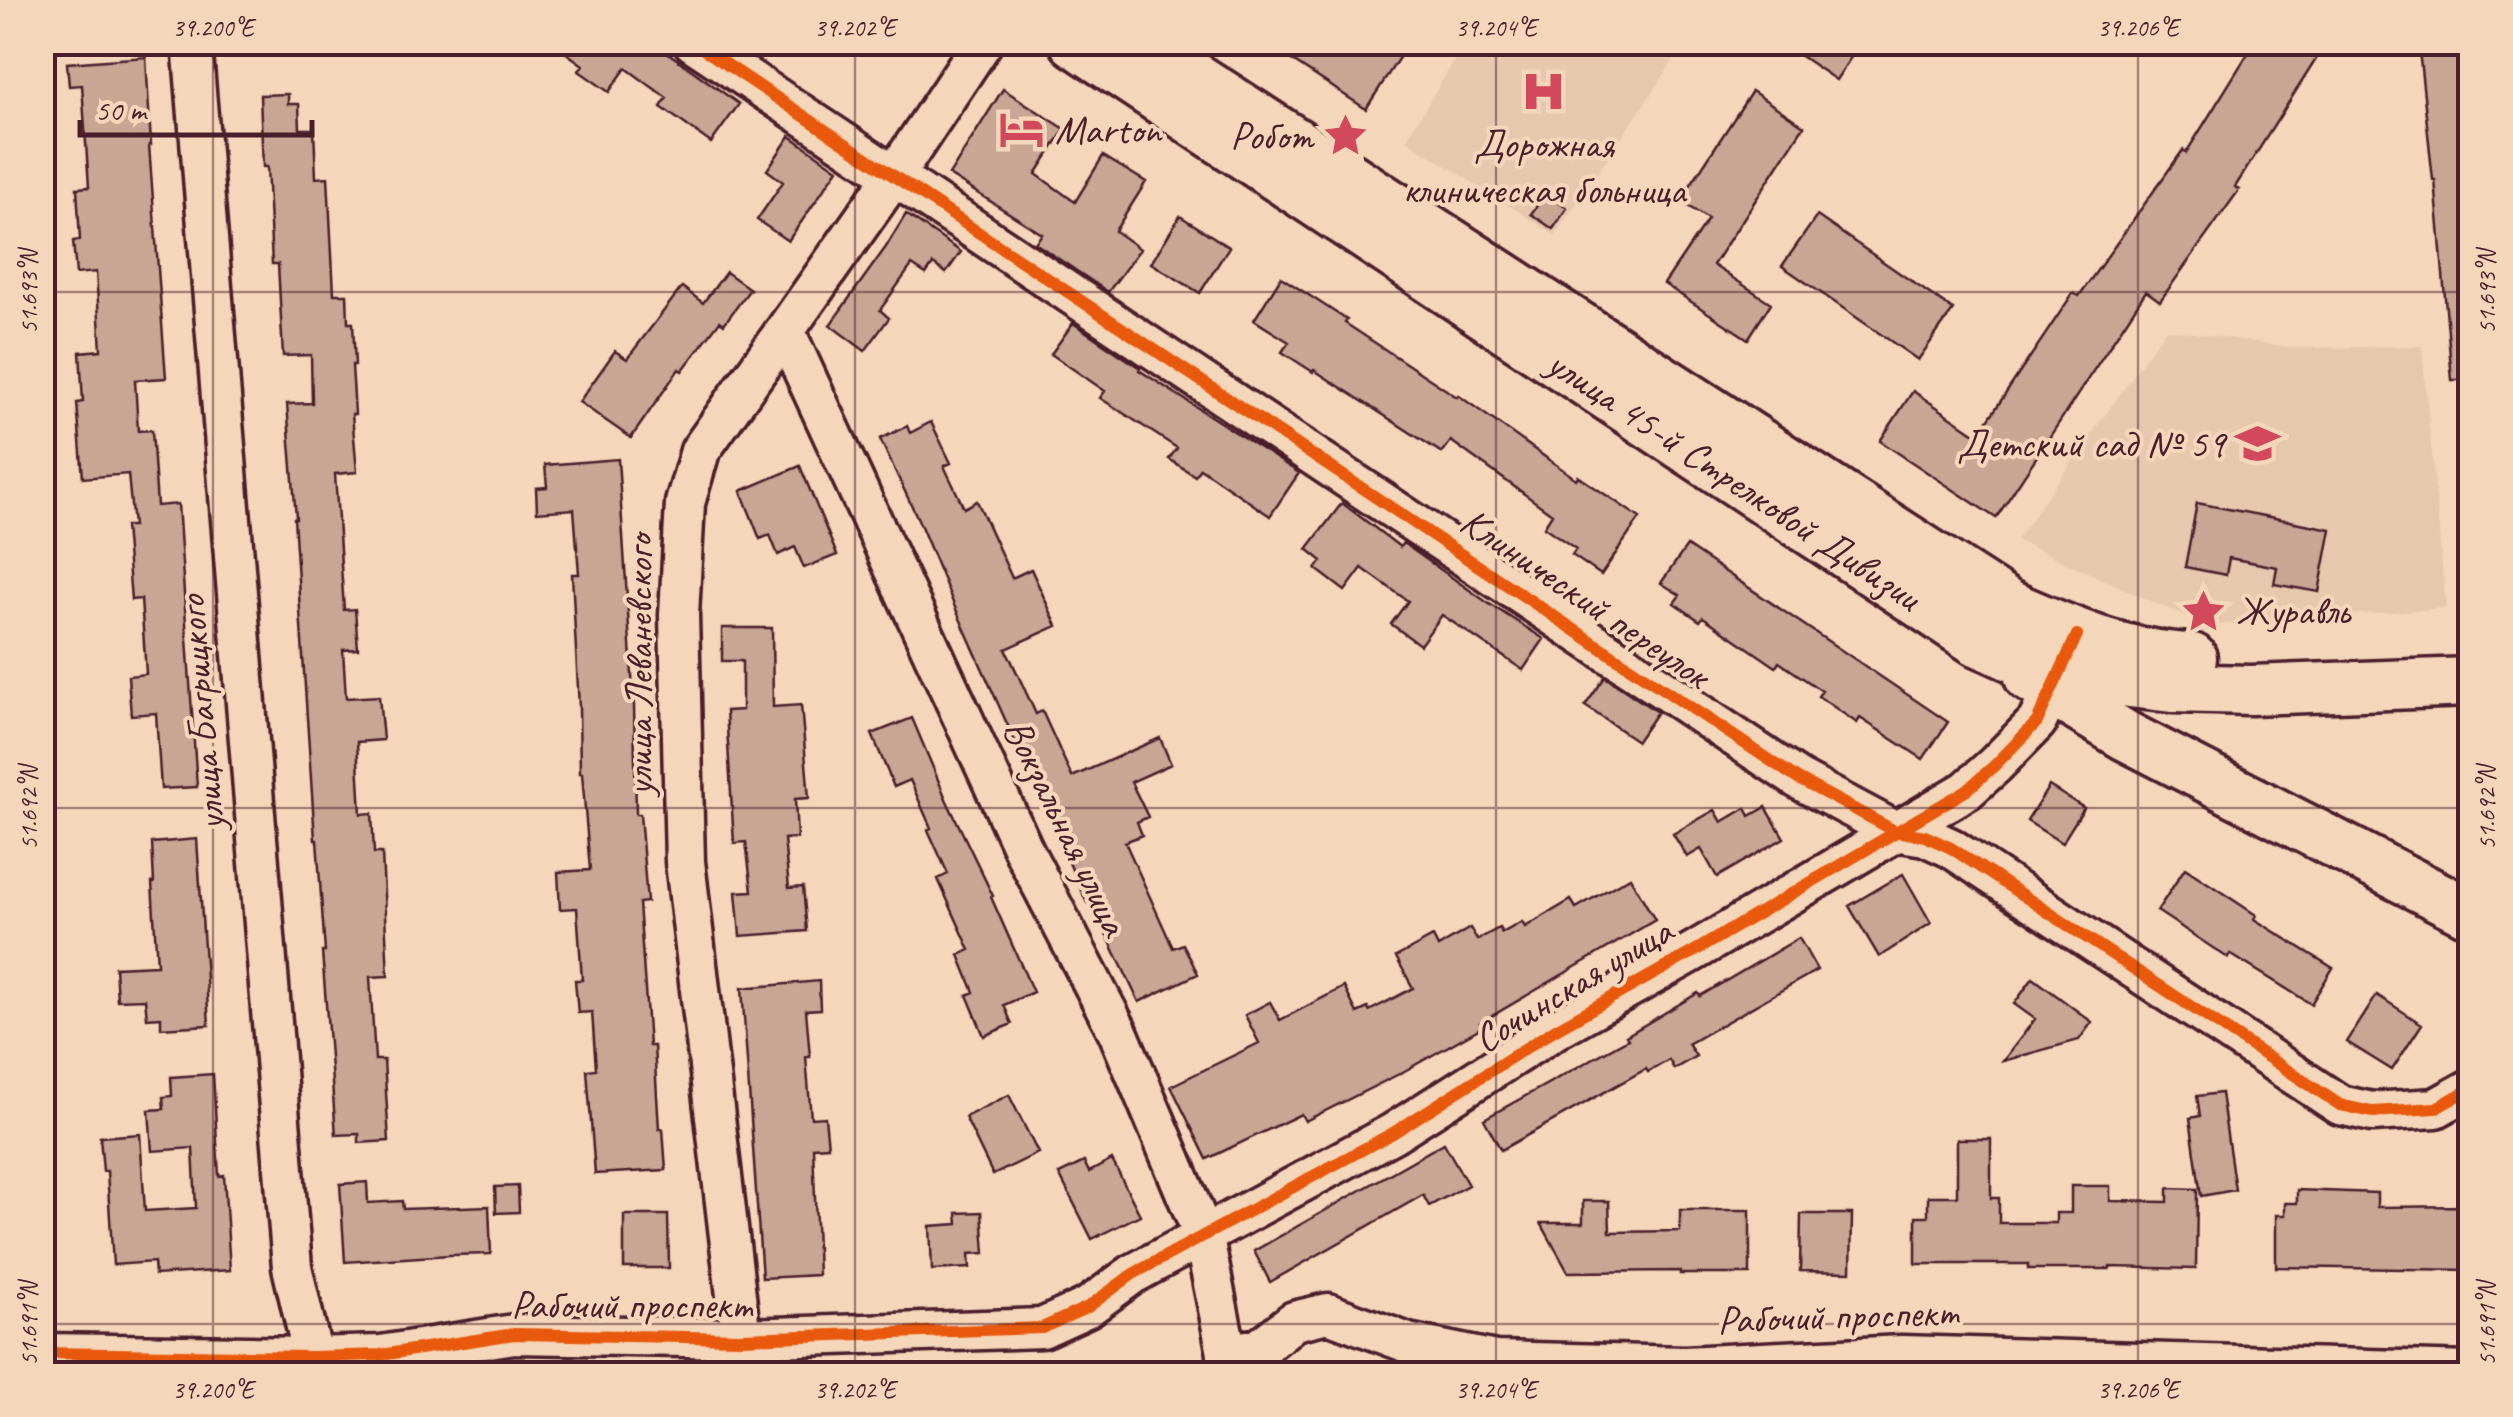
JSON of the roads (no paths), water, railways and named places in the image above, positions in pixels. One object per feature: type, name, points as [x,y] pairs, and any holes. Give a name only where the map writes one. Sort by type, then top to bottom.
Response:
[{"type":"main road","name":"улица 45-й Стрелковой Дивизии","points":[[1141,42],[2009,604],[2063,666]]},
{"type":"main road","name":"улица 45-й Стрелковой Дивизии","points":[[1086,46],[1977,641],[2063,666],[2087,678],[2172,688],[2251,690],[2470,682]]},
{"type":"main road","name":"улица 45-й Стрелковой Дивизии","points":[[2063,666],[2124,649],[2175,657],[2250,659],[2470,651]]},
{"type":"main road","points":[[2063,666],[2126,736],[2470,913]]},
{"type":"street","name":"улица Багрицкого","points":[[192,42],[292,1267],[314,1366]]},
{"type":"street","name":"Клинический переулок","points":[[693,42],[1798,779],[1895,831],[1925,836],[1950,848],[2340,1105],[2372,1112],[2436,1108],[2470,1089]]},
{"type":"street","name":"улица Леваневского","points":[[740,1356],[685,862],[679,615],[685,503],[700,451],[984,42]]},
{"type":"street","name":"Вокзальная улица","points":[[785,330],[1026,853],[1118,1032],[1203,1234],[1226,1364]]},
{"type":"street","name":"Сочинская улица","points":[[1042,1328],[1088,1306],[1133,1274],[1203,1234],[1393,1133],[1554,1030],[1967,790],[2036,722],[2063,666]]},
{"type":"street","name":"Рабочий проспект","points":[[1226,1364],[1260,1348],[1294,1321],[1328,1313],[1408,1343],[1496,1361],[1685,1366],[1902,1354],[2470,1372]]},
{"type":"street","name":"Рабочий проспект","points":[[42,1353],[314,1366],[514,1334],[740,1356],[1042,1328]]},
{"type":"place","name":"Дорожная клиническая больница","points":[[1544,91]]},
{"type":"place","name":"Marton","points":[[1022,130]]},
{"type":"place","name":"Робот","points":[[1346,136]]},
{"type":"place","name":"Детский сад № 59","points":[[2258,444]]},
{"type":"place","name":"Журавль","points":[[2203,611]]}]
